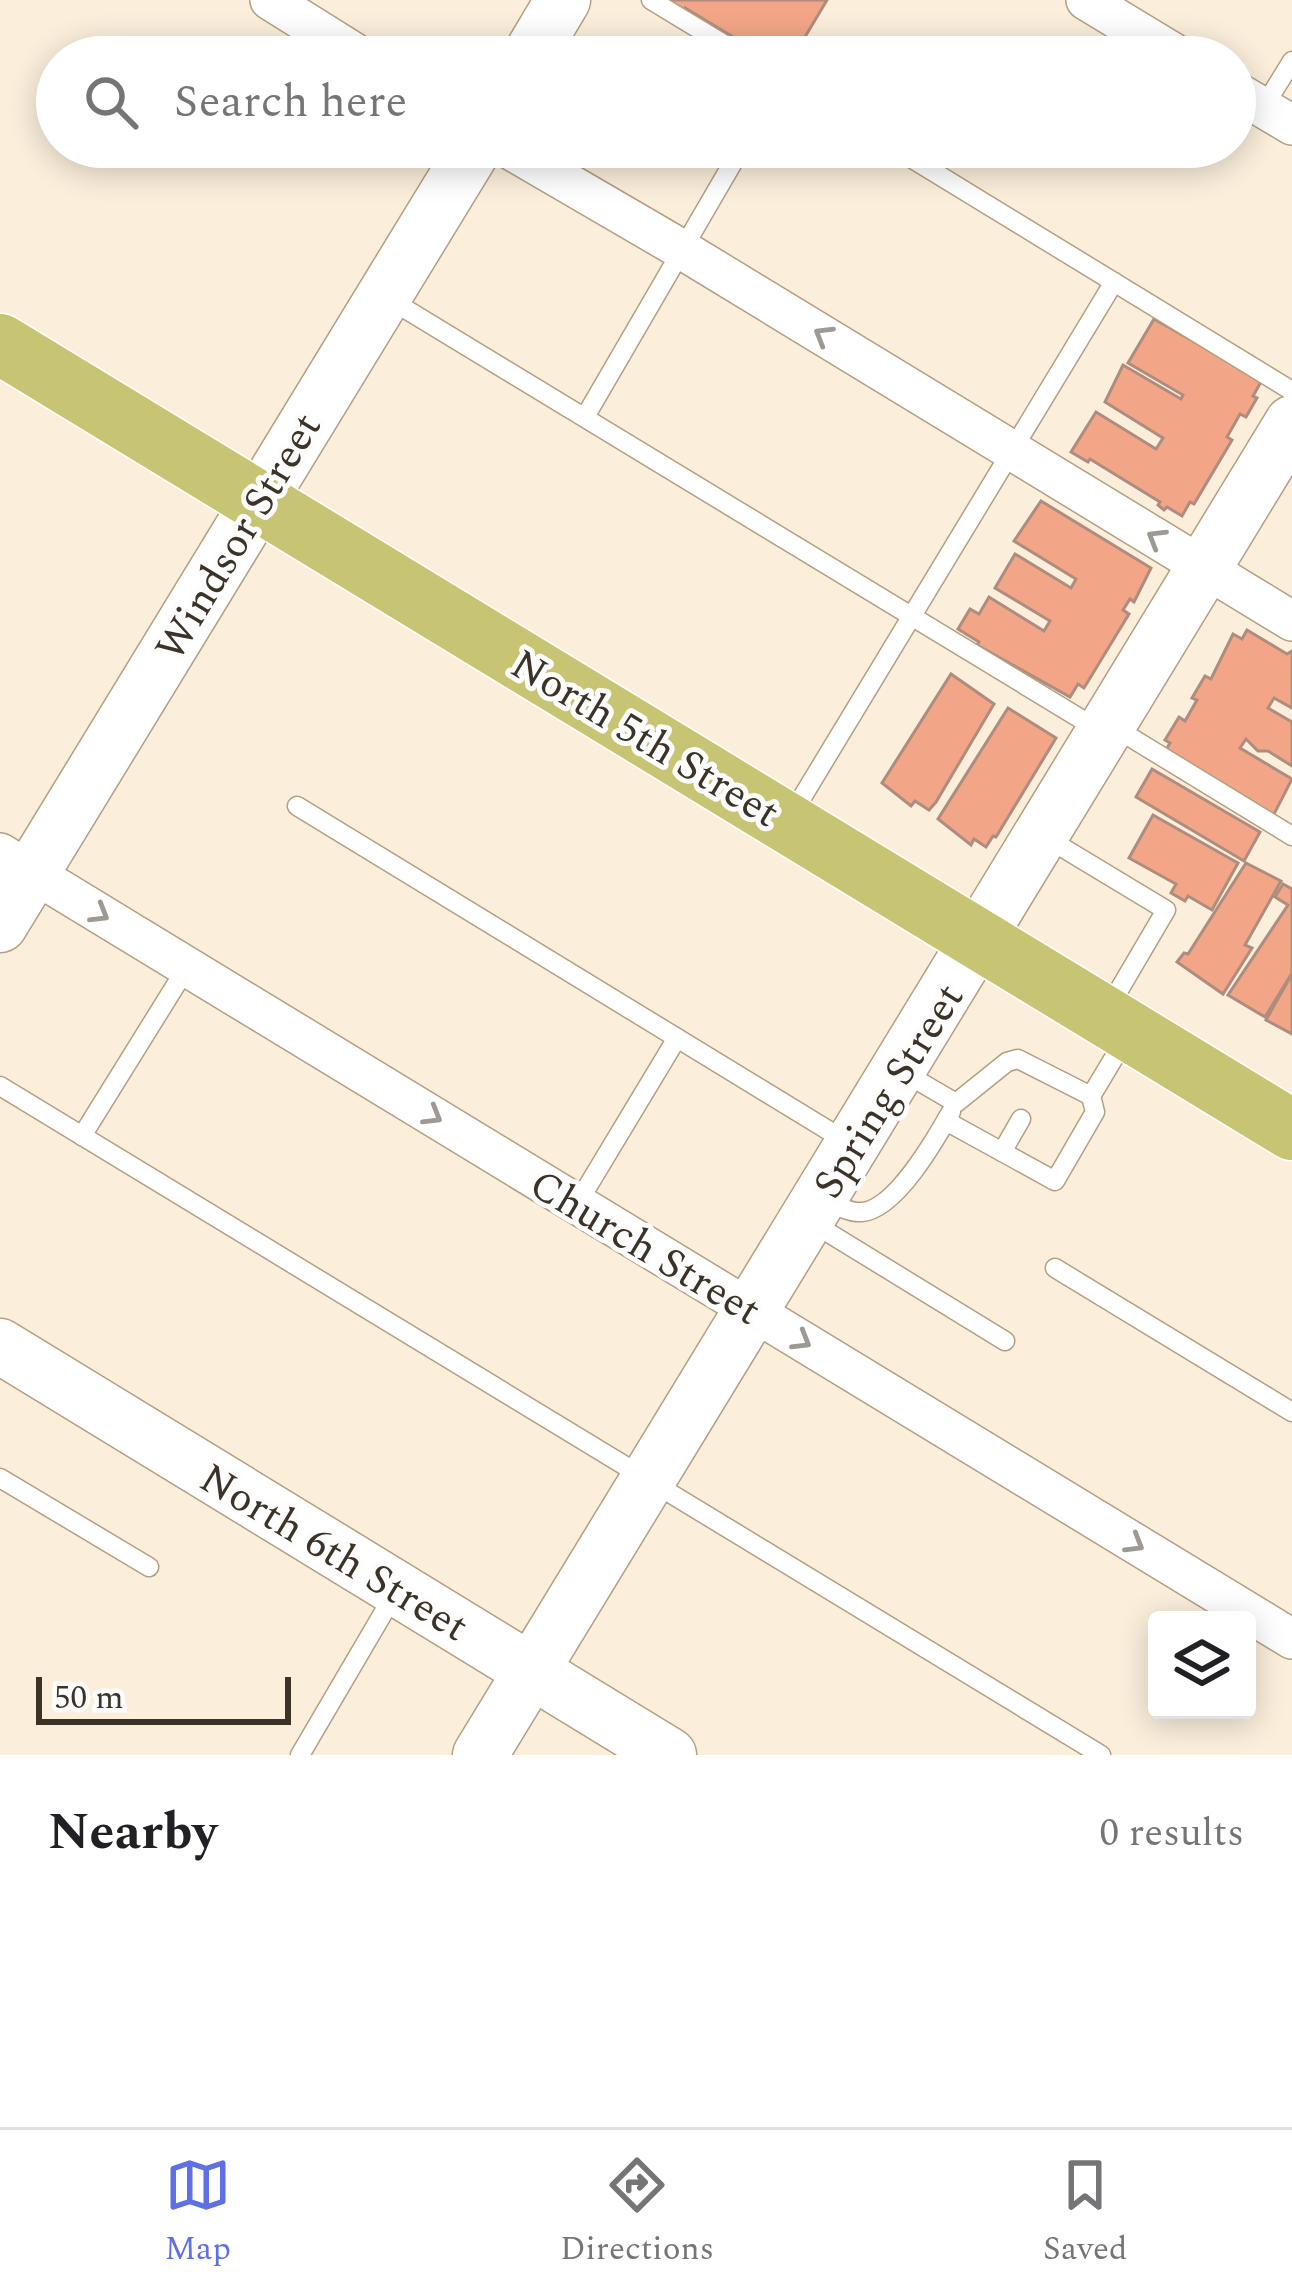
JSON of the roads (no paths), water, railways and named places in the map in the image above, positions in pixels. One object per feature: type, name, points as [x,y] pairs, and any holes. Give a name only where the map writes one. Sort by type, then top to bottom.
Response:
[{"type":"main road","points":[[542,36],[563,0]]},
{"type":"main road","name":"Windsor Street","points":[[0,925],[16,863],[258,501],[462,168]]},
{"type":"main road","name":"North 5th Street","points":[[0,344],[1292,1130]]},
{"type":"main road","name":"Spring Street","points":[[480,1755],[1292,423]]},
{"type":"main road","name":"North 6th Street","points":[[0,1346],[669,1755]]},
{"type":"street","points":[[1086,0],[1145,36]]},
{"type":"street","points":[[285,4],[331,36]]},
{"type":"street","points":[[542,168],[1292,621]]},
{"type":"street","name":"Church Street","points":[[16,863],[1292,1640]]},
{"type":"lane","points":[[651,0],[710,36]]},
{"type":"lane","points":[[1264,108],[1292,61]]},
{"type":"lane","points":[[585,417],[729,168]]},
{"type":"lane","points":[[927,168],[1292,391]]},
{"type":"lane","points":[[787,823],[1114,282]]},
{"type":"lane","points":[[384,296],[912,616],[1292,836]]},
{"type":"lane","points":[[297,806],[853,1145]]},
{"type":"lane","points":[[946,1121],[1055,1181],[1095,1112],[1091,1096],[1166,910],[1041,835]]},
{"type":"lane","points":[[82,1136],[188,967]]},
{"type":"lane","points":[[577,1204],[677,1038]]},
{"type":"lane","points":[[814,1208],[857,1213],[876,1209],[906,1180],[956,1103],[1007,1062],[1018,1058],[1045,1077],[1091,1096]]},
{"type":"lane","points":[[899,1070],[956,1103]]},
{"type":"lane","points":[[0,1086],[1101,1755]]},
{"type":"lane","points":[[1002,1152],[1022,1119]]},
{"type":"lane","points":[[814,1208],[1005,1341]]},
{"type":"lane","points":[[1055,1268],[1292,1412]]},
{"type":"lane","points":[[0,1478],[149,1567]]},
{"type":"lane","points":[[300,1755],[398,1589]]}]
